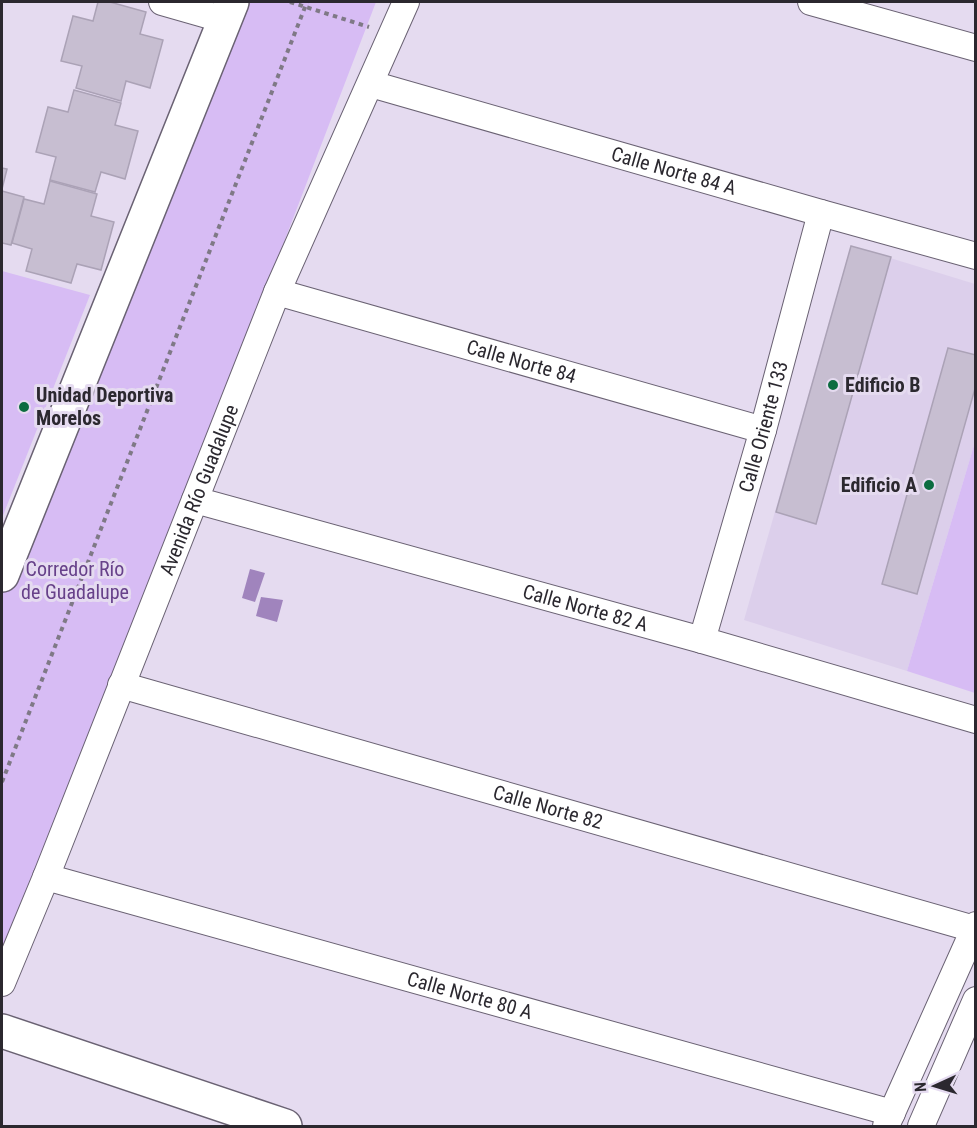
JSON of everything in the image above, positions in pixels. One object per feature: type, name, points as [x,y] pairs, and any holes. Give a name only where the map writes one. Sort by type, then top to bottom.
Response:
[{"type":"street","points":[[2,575],[229,10],[162,2]]},
{"type":"street","name":"Avenida Río Guadalupe","points":[[2,983],[278,292],[406,2]]},
{"type":"street","points":[[811,2],[975,48]]},
{"type":"street","name":"Calle Norte 84 A","points":[[371,84],[975,256]]},
{"type":"street","name":"Calle Oriente 133","points":[[702,640],[763,430],[821,213]]},
{"type":"street","name":"Calle Norte 84","points":[[278,292],[763,430]]},
{"type":"street","name":"Calle Norte 82 A","points":[[195,500],[702,640],[975,720]]},
{"type":"street","name":"Calle Norte 82","points":[[121,685],[975,927]]},
{"type":"street","name":"Calle Norte 80 A","points":[[46,877],[889,1120]]},
{"type":"street","points":[[889,1120],[975,927]]},
{"type":"street","points":[[927,1125],[975,1000]]},
{"type":"street","points":[[2,1031],[285,1126]]},
{"type":"path","points":[[290,2],[306,4],[392,34]]},
{"type":"path","points":[[2,782],[306,4]]},
{"type":"shaded area","points":[[851,246],[975,284],[975,442],[907,671],[744,620]]},
{"type":"shaded area","points":[[250,569],[265,573],[255,602],[242,598]]},
{"type":"shaded area","points":[[261,597],[283,600],[277,622],[256,616]]},
{"type":"green space","name":"Corredor Río de Guadalupe","points":[[224,2],[376,2],[28,910],[386,2],[2,980],[2,566]]},
{"type":"green space","name":"Unidad Deportiva Morelos","points":[[2,271],[90,295],[2,518]]},
{"type":"green space","points":[[975,442],[975,693],[907,671]]},
{"type":"building","points":[[98,2],[110,2],[146,12],[140,34],[163,40],[150,88],[126,81],[121,101],[76,88],[82,66],[61,61],[73,16],[93,21]]},
{"type":"building","points":[[74,90],[121,103],[115,125],[138,131],[125,179],[101,172],[95,192],[50,180],[56,157],[36,152],[48,107],[68,112]]},
{"type":"building","points":[[2,168],[7,169],[2,189]]},
{"type":"building","points":[[50,181],[97,194],[91,216],[114,222],[101,270],[77,264],[71,283],[26,271],[32,249],[12,243],[24,199],[44,204]]},
{"type":"building","points":[[2,191],[24,197],[11,245],[2,243]]},
{"type":"building","name":"Edificio B","points":[[851,246],[891,257],[816,524],[776,512]]},
{"type":"building","name":"Edificio A","points":[[948,348],[976,355],[976,385],[917,594],[882,584]]},
{"type":"place","name":"Edificio B","points":[[833,385]]},
{"type":"place","name":"Unidad Deportiva Morelos","points":[[24,407]]},
{"type":"place","name":"Edificio A","points":[[929,485]]}]
